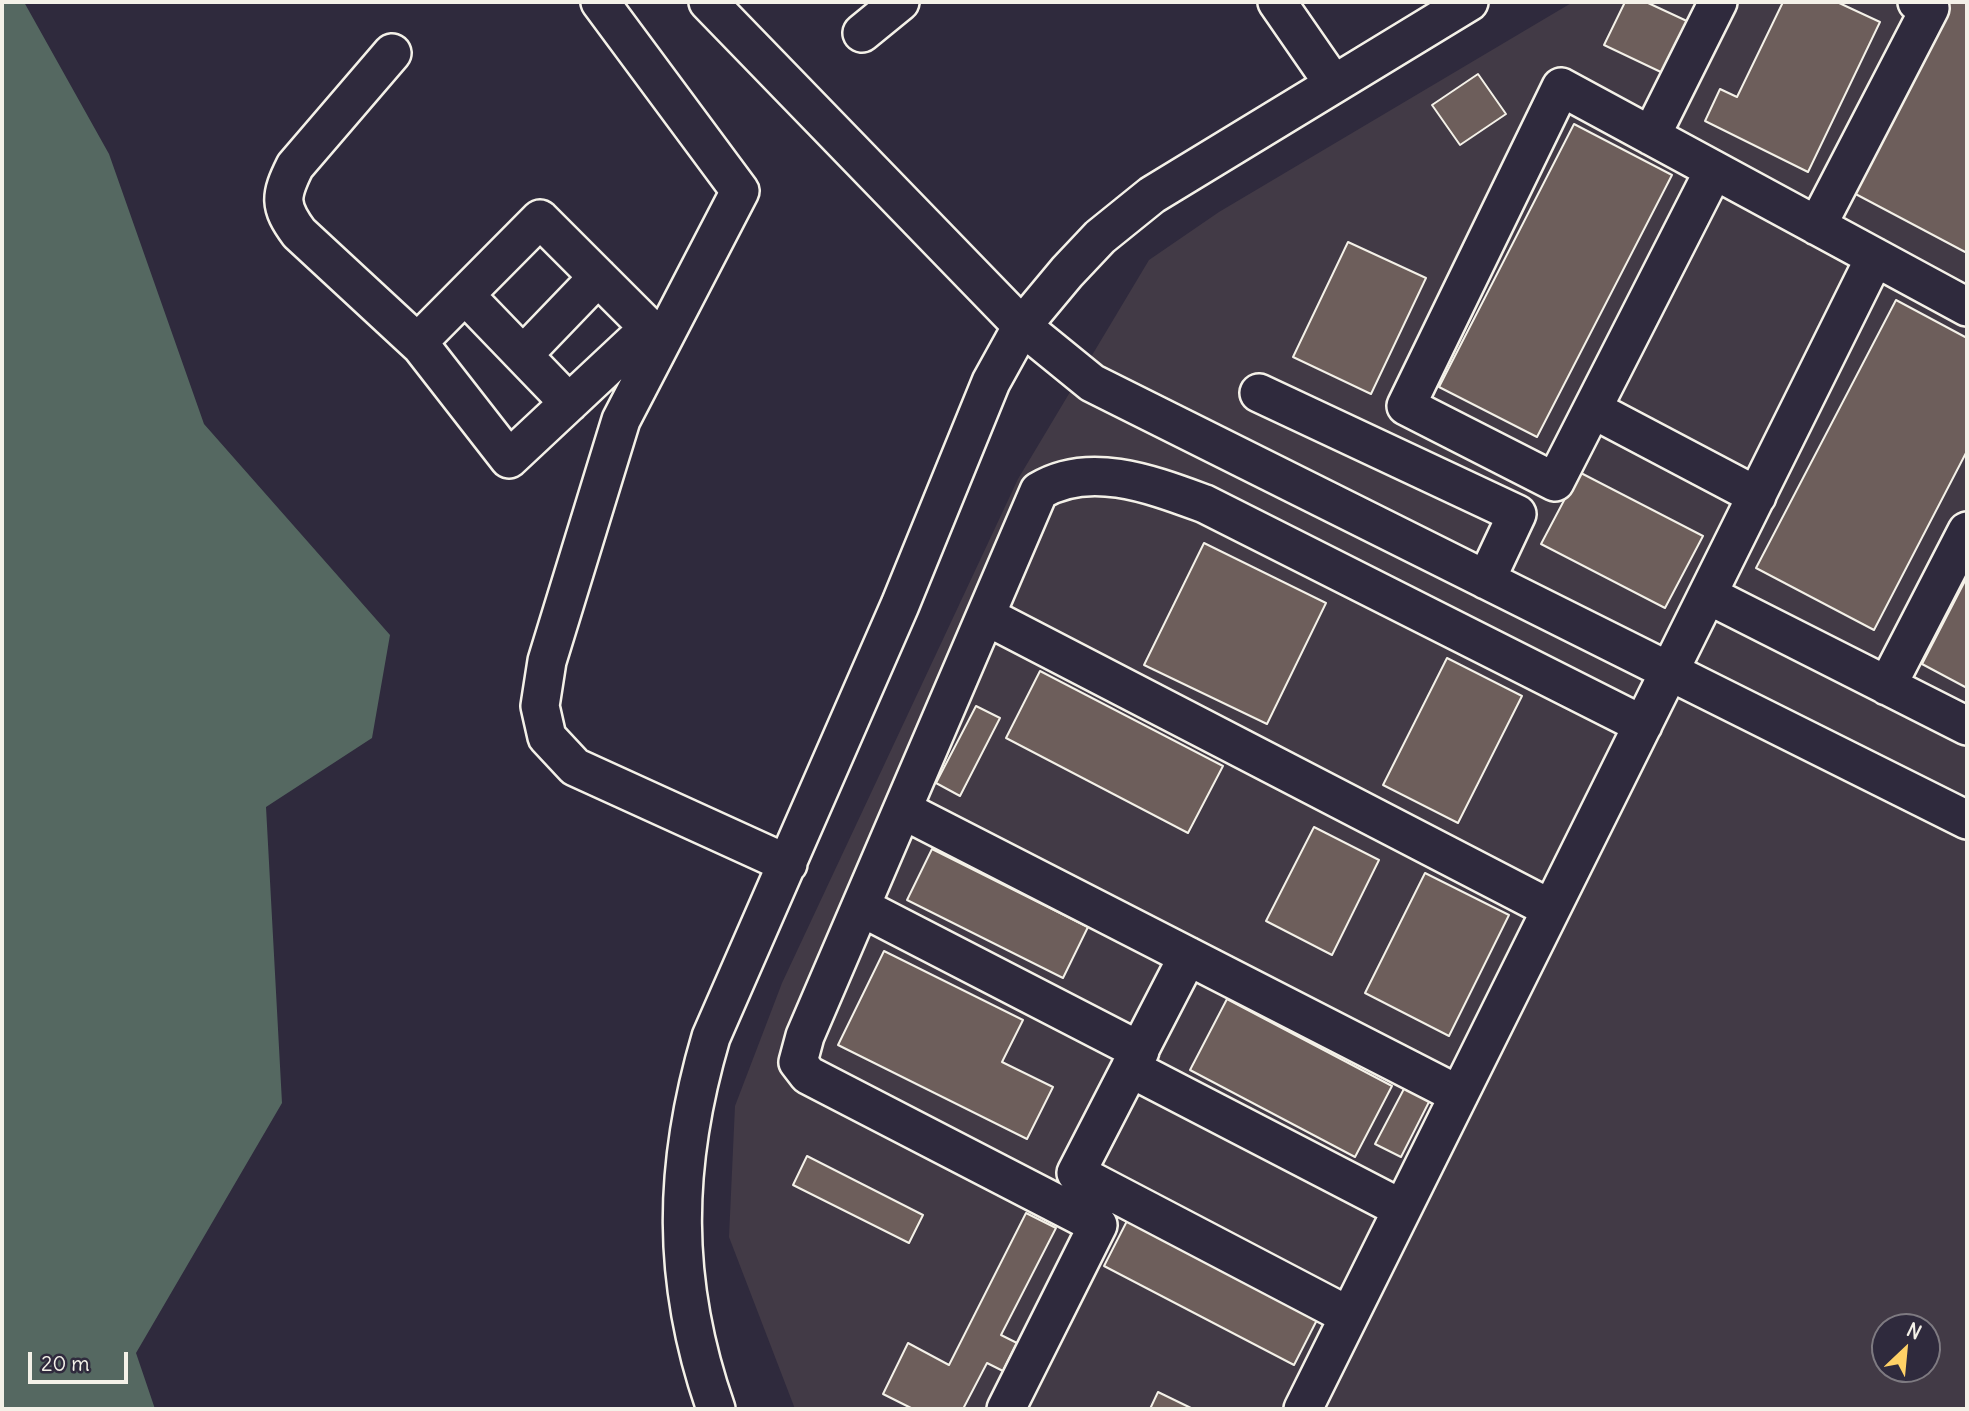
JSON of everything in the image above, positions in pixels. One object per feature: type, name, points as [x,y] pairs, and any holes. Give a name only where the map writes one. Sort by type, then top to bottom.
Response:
[{"type":"street","points":[[600,2],[740,191],[657,332],[621,420],[547,661],[540,706],[547,737],[575,767],[788,864]]},
{"type":"street","points":[[708,2],[1022,326],[1092,383],[1967,820]]},
{"type":"street","points":[[862,33],[900,2]]},
{"type":"street","points":[[1278,2],[1334,83]]},
{"type":"street","points":[[716,1409],[693,1336],[681,1207],[685,1150],[695,1092],[711,1037],[900,605],[992,382],[1022,326],[1084,254],[1152,195],[1469,2]]},
{"type":"street","points":[[1651,136],[1718,2]]},
{"type":"street","points":[[1817,226],[1930,8],[1917,2]]},
{"type":"street","points":[[392,53],[295,166],[284,188],[284,212],[299,233],[418,342],[509,459],[569,403],[657,332]]},
{"type":"street","points":[[1714,170],[1555,482],[1406,406],[1561,88],[1651,136],[1714,170],[1817,226],[1875,257],[1967,307]]},
{"type":"street","points":[[418,342],[540,219],[657,332]]},
{"type":"street","points":[[1303,1409],[1875,257]]},
{"type":"street","points":[[523,355],[598,277]]},
{"type":"street","points":[[466,295],[569,403]]},
{"type":"street","points":[[1259,393],[1517,514],[1486,580]]},
{"type":"street","points":[[1594,410],[1757,496]]},
{"type":"street","points":[[1006,1409],[1098,1225],[808,1074],[798,1062],[806,1036],[1040,491],[1060,478],[1100,475],[1162,488],[1205,504],[1643,725]]},
{"type":"street","points":[[1887,686],[1967,531]]},
{"type":"street","points":[[1708,595],[1967,726]]},
{"type":"street","points":[[986,616],[1552,909]]},
{"type":"street","points":[[903,810],[1459,1095]]},
{"type":"street","points":[[861,907],[1402,1209]]},
{"type":"street","points":[[1059,1205],[1188,956]]},
{"type":"street","points":[[1076,1173],[1349,1316]]},
{"type":"shaded area","points":[[1573,2],[1967,2],[1967,1409],[795,1409],[729,1237],[735,1106],[782,983],[1018,479],[1149,260],[1219,212]]},
{"type":"green space","points":[[2,2],[24,2],[109,154],[204,424],[390,635],[372,738],[266,807],[282,1103],[136,1353],[155,1409],[2,1409]]},
{"type":"building","points":[[1625,2],[1646,2],[1689,22],[1665,74],[1604,45]]},
{"type":"building","points":[[1783,2],[1837,2],[1880,22],[1808,172],[1705,121],[1720,89],[1737,97]]},
{"type":"building","points":[[1936,2],[1967,2],[1967,253],[1848,190]]},
{"type":"building","points":[[1478,74],[1506,114],[1460,145],[1432,105]]},
{"type":"building","points":[[1574,124],[1672,175],[1537,437],[1439,387]]},
{"type":"building","points":[[1348,242],[1426,278],[1371,394],[1293,357]]},
{"type":"building","points":[[1896,300],[1967,338],[1967,451],[1874,630],[1756,568]]},
{"type":"building","points":[[1579,472],[1703,536],[1665,608],[1541,544]]},
{"type":"building","points":[[1204,543],[1326,603],[1267,724],[1144,665]]},
{"type":"building","points":[[1967,577],[1967,688],[1922,664]]},
{"type":"building","points":[[1447,658],[1522,696],[1458,823],[1383,785]]},
{"type":"building","points":[[1040,671],[1223,766],[1188,833],[1006,738]]},
{"type":"building","points":[[976,706],[1000,718],[960,796],[936,783]]},
{"type":"building","points":[[1314,827],[1379,860],[1332,955],[1266,921]]},
{"type":"building","points":[[932,849],[1088,927],[1063,978],[907,900]]},
{"type":"building","points":[[1425,873],[1509,915],[1449,1036],[1365,993]]},
{"type":"building","points":[[884,951],[1023,1020],[1002,1062],[1053,1087],[1027,1139],[838,1045]]},
{"type":"building","points":[[1227,999],[1392,1086],[1355,1157],[1190,1070]]},
{"type":"building","points":[[1406,1085],[1431,1098],[1401,1157],[1375,1144]]},
{"type":"building","points":[[807,1156],[923,1215],[909,1243],[793,1185]]},
{"type":"building","points":[[1026,1213],[1056,1228],[1001,1335],[1017,1343],[1003,1371],[987,1363],[963,1409],[913,1409],[883,1394],[908,1343],[949,1365]]},
{"type":"building","points":[[1129,1217],[1319,1316],[1294,1365],[1104,1266]]},
{"type":"building","points":[[1158,1392],[1193,1409],[1150,1409]]}]
